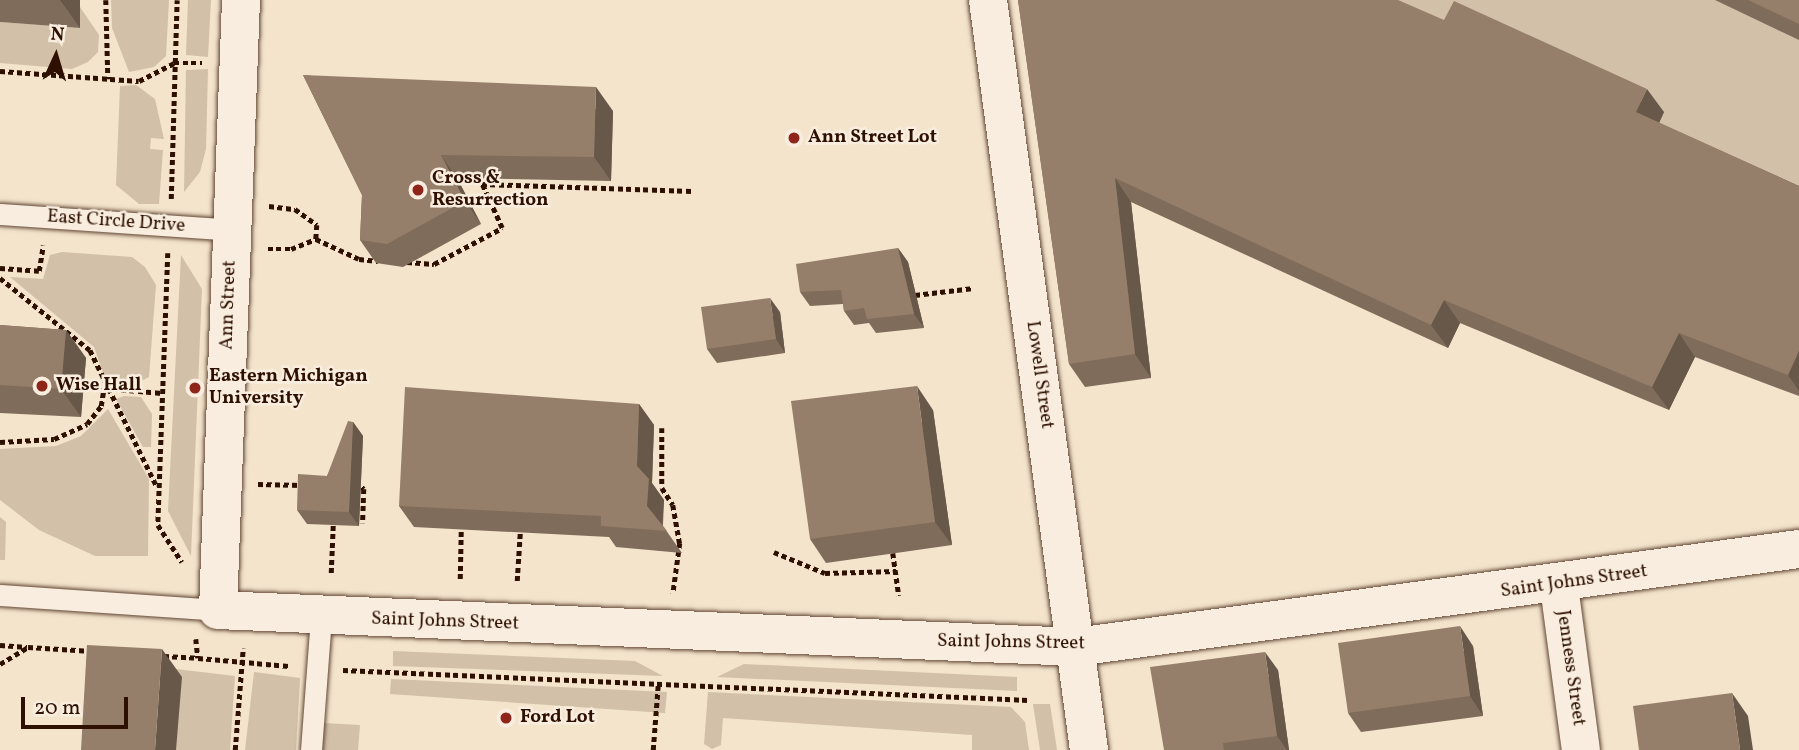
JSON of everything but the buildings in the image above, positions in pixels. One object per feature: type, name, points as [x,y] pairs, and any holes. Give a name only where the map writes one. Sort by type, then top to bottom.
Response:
[{"type":"street","name":"Ann Street","points":[[205,609],[248,239],[241,0]]},
{"type":"street","name":"Lowell Street","points":[[988,0],[1089,750]]},
{"type":"street","name":"Saint Johns Street","points":[[205,609],[321,618],[1076,647],[1559,586],[1799,549]]},
{"type":"street","name":"Jenness Street","points":[[1559,586],[1581,750]]},
{"type":"lane","name":"East Circle Drive","points":[[0,214],[248,239]]},
{"type":"lane","points":[[0,595],[205,609]]},
{"type":"lane","points":[[312,750],[321,618]]},
{"type":"path","points":[[106,0],[108,79]]},
{"type":"path","points":[[170,203],[177,0]]},
{"type":"path","points":[[0,71],[139,81],[174,63],[206,63]]},
{"type":"path","points":[[397,262],[434,264],[502,228],[482,184],[692,191]]},
{"type":"path","points":[[265,206],[295,209],[317,225],[316,239]]},
{"type":"path","points":[[248,239],[291,249],[316,239],[359,260],[384,261]]},
{"type":"path","points":[[169,243],[158,525],[186,567],[205,609],[198,658]]},
{"type":"path","points":[[0,268],[39,271],[43,244],[57,246]]},
{"type":"path","points":[[154,254],[168,255]]},
{"type":"path","points":[[0,278],[90,349],[104,388],[159,490]]},
{"type":"path","points":[[915,295],[974,288]]},
{"type":"path","points":[[104,388],[162,393]]},
{"type":"path","points":[[0,442],[54,439],[87,424],[101,406],[104,388]]},
{"type":"path","points":[[662,428],[662,488],[673,505],[680,543],[673,631]]},
{"type":"path","points":[[349,480],[364,489],[363,523]]},
{"type":"path","points":[[254,484],[316,484]]},
{"type":"path","points":[[331,573],[333,525]]},
{"type":"path","points":[[460,579],[461,530]]},
{"type":"path","points":[[517,581],[520,533]]},
{"type":"path","points":[[775,552],[825,573],[896,571]]},
{"type":"path","points":[[893,554],[900,596]]},
{"type":"path","points":[[0,645],[107,652]]},
{"type":"path","points":[[0,664],[28,647]]},
{"type":"path","points":[[159,655],[317,669],[1028,701]]},
{"type":"path","points":[[235,750],[242,662]]},
{"type":"path","points":[[653,750],[658,685]]},
{"type":"shaded area","points":[[111,0],[169,0],[166,56],[154,67],[129,72],[112,28]]},
{"type":"shaded area","points":[[188,0],[211,0],[208,57],[186,55]]},
{"type":"shaded area","points":[[1361,0],[1724,0],[1799,33],[1799,200]]},
{"type":"shaded area","points":[[80,7],[99,35],[98,52],[88,62],[72,69],[0,63],[0,22],[79,28]]},
{"type":"shaded area","points":[[208,69],[206,149],[200,172],[184,192],[186,70]]},
{"type":"shaded area","points":[[136,85],[155,99],[164,139],[151,138],[150,149],[163,150],[159,204],[139,204],[116,185],[120,86]]},
{"type":"shaded area","points":[[62,252],[132,257],[145,267],[156,285],[149,377],[137,383],[106,381],[94,347],[10,277],[43,279],[50,255]]},
{"type":"shaded area","points":[[181,255],[202,289],[191,556],[168,511]]},
{"type":"shaded area","points":[[124,396],[141,397],[152,414],[151,447],[143,447],[116,399]]},
{"type":"shaded area","points":[[108,409],[149,479],[148,556],[95,556],[39,530],[0,500],[0,449],[56,446],[81,436]]},
{"type":"shaded area","points":[[0,517],[6,522],[5,560],[0,560]]},
{"type":"shaded area","points":[[393,651],[635,661],[663,676],[393,666]]},
{"type":"shaded area","points":[[744,664],[1017,677],[1017,691],[717,677]]},
{"type":"shaded area","points":[[159,667],[235,676],[230,750],[176,750]]},
{"type":"shaded area","points":[[254,672],[300,678],[296,750],[245,750]]},
{"type":"shaded area","points":[[391,679],[667,692],[665,713],[390,694]]},
{"type":"shaded area","points":[[708,692],[1011,707],[1025,722],[1029,750],[972,750],[972,735],[723,718],[721,745],[712,749],[704,744]]},
{"type":"shaded area","points":[[1033,704],[1050,704],[1057,750],[1040,750]]},
{"type":"shaded area","points":[[323,723],[360,725],[358,750],[321,750]]},
{"type":"place","name":"Ann Street Lot","points":[[794,138]]},
{"type":"place","name":"Cross & Resurrection","points":[[418,190]]},
{"type":"place","name":"Wise Hall","points":[[42,386]]},
{"type":"place","name":"Eastern Michigan University","points":[[195,388]]},
{"type":"place","name":"Ford Lot","points":[[506,718]]}]
